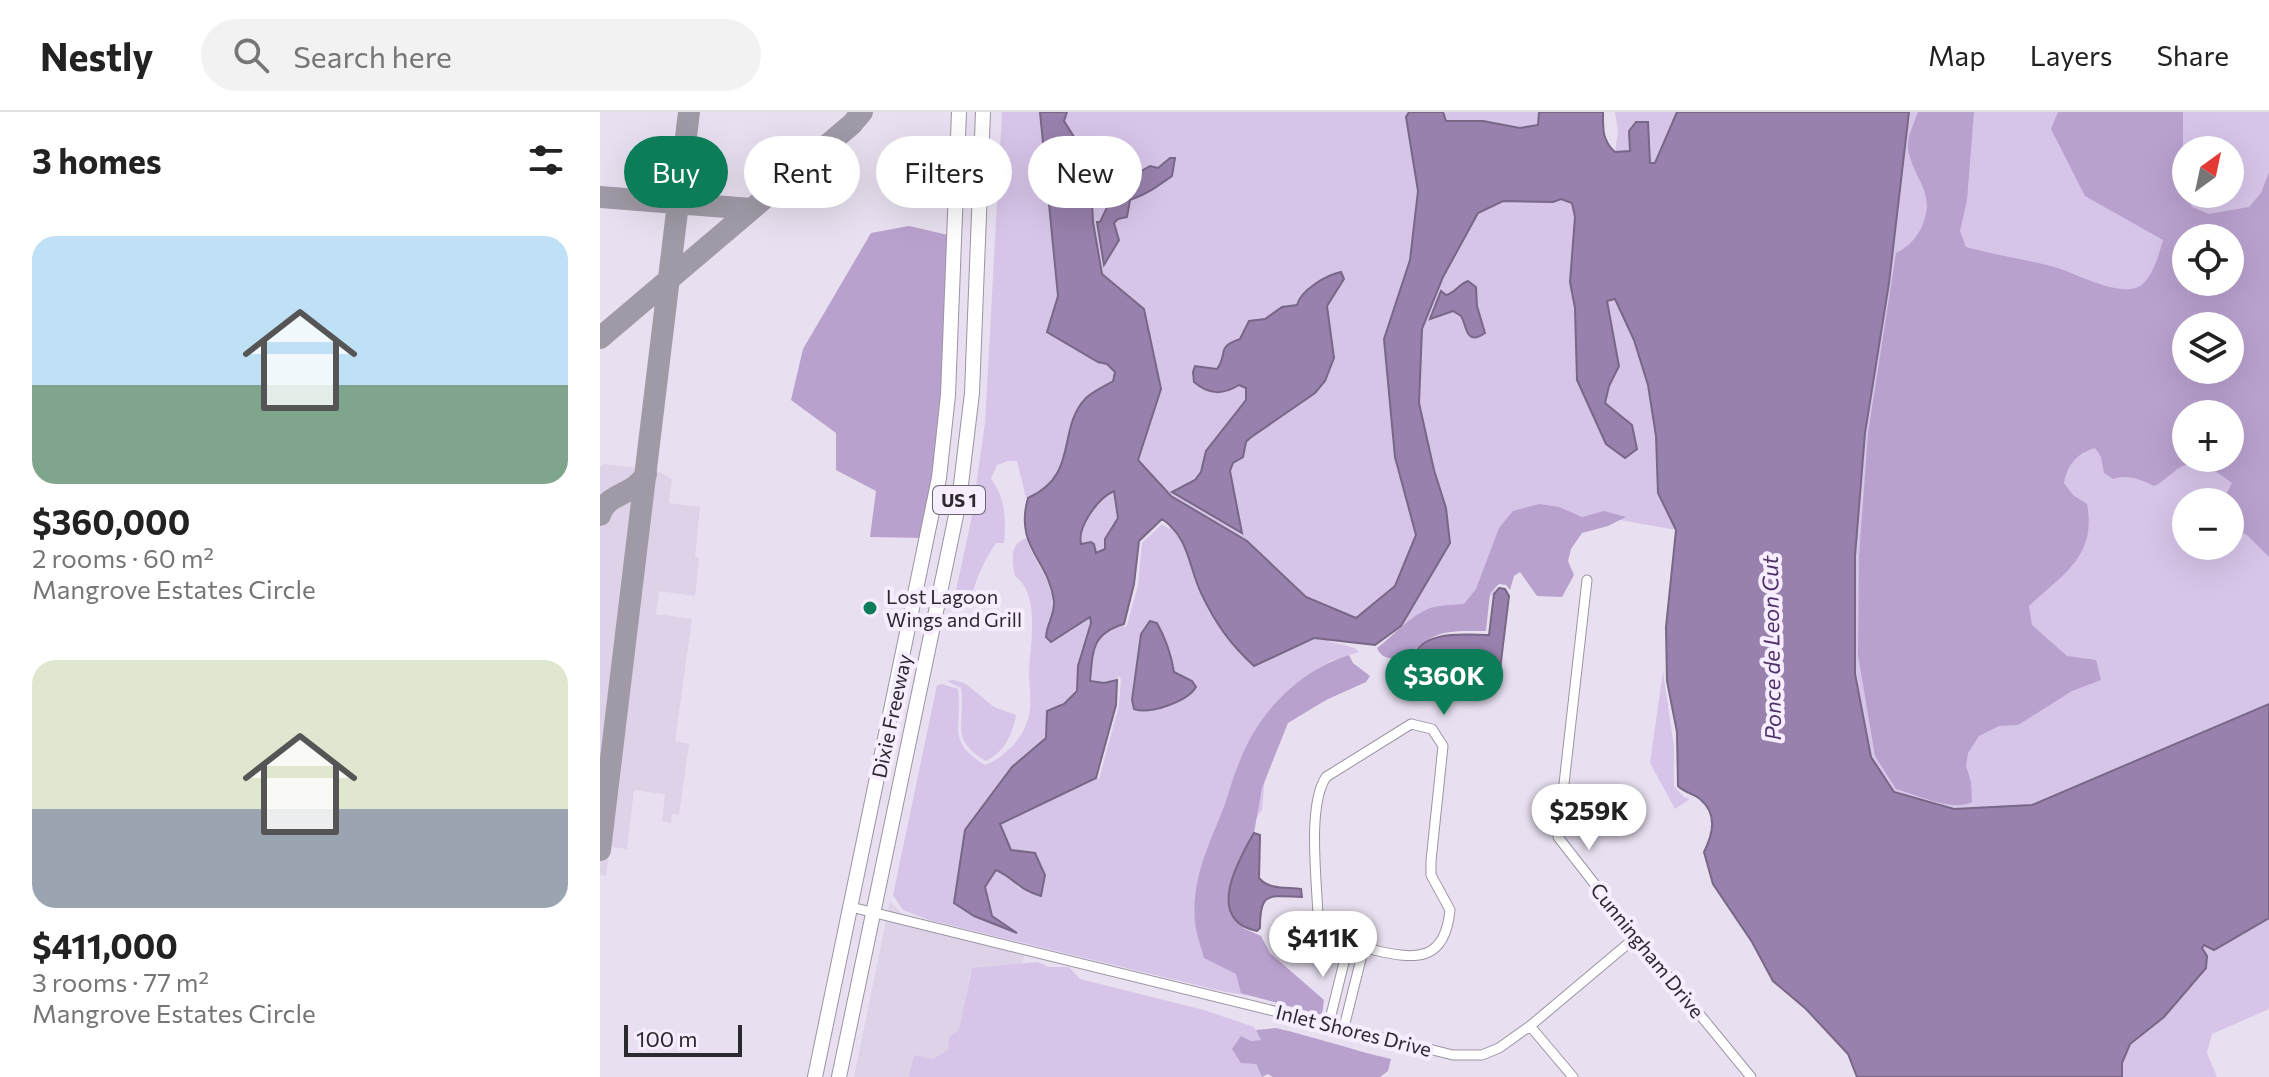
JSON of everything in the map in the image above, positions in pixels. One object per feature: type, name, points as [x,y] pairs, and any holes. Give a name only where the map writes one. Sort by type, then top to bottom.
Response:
[{"type":"main road","name":"Dixie Freeway","points":[[815,1077],[939,478],[949,382],[959,112]]},
{"type":"main road","name":"Dixie Freeway","points":[[839,1077],[959,501],[972,393],[983,112]]},
{"type":"street","name":"Cunningham Drive","points":[[1587,580],[1558,837],[1751,1077]]},
{"type":"street","points":[[1411,724],[1422,725],[1432,729],[1443,746],[1431,875],[1450,910],[1449,925],[1436,948],[1426,955],[1400,956],[1349,942],[1327,931],[1318,917],[1315,806],[1321,785],[1334,770],[1403,728],[1411,724]]},
{"type":"street","name":"Inlet Shores Drive","points":[[851,907],[1453,1055],[1482,1055],[1499,1048],[1530,1026],[1636,937]]},
{"type":"street","points":[[1329,1023],[1349,942]]},
{"type":"street","points":[[1344,1027],[1364,947]]},
{"type":"street","points":[[1530,1026],[1573,1077]]},
{"type":"shaded area","points":[[1002,112],[1040,112],[1042,136],[1028,136],[1028,208],[1049,208],[1058,296],[1047,332],[1098,362],[1107,364],[1115,372],[1108,386],[1075,418],[1061,466],[1045,488],[1026,498],[1017,461],[997,465],[991,479],[1000,494],[1004,510],[1004,543],[996,543],[988,556],[971,599],[952,608],[971,521],[985,423],[997,208],[1012,208],[1012,136],[1001,136]]},
{"type":"shaded area","points":[[1067,112],[1409,112],[1406,117],[1418,191],[1410,260],[1384,339],[1395,457],[1416,535],[1395,586],[1356,618],[1306,597],[1247,541],[1171,496],[1138,460],[1161,389],[1144,309],[1102,274],[1089,208],[1142,208],[1142,136],[1068,136],[1064,121]]},
{"type":"shaded area","points":[[1443,112],[1539,112],[1539,125],[1520,128],[1483,121],[1445,121]]},
{"type":"shaded area","points":[[1615,112],[1677,112],[1654,163],[1649,163],[1649,154],[1615,152],[1618,131]]},
{"type":"shaded area","points":[[1909,112],[2269,112],[2269,704],[2032,805],[1954,809],[1894,792],[1871,757],[1855,674],[1855,556],[1865,433],[1889,283]]},
{"type":"shaded area","points":[[1918,112],[1974,112],[1967,200],[1960,231],[1966,247],[2051,266],[2116,288],[2142,285],[2154,267],[2163,240],[2085,196],[2051,129],[2058,112],[2183,112],[2183,136],[2172,136],[2172,208],[2194,208],[2209,214],[2249,207],[2261,193],[2269,172],[2269,557],[2244,533],[2244,488],[2229,488],[2232,483],[2215,472],[2244,472],[2244,400],[2172,400],[2174,472],[2154,486],[2134,478],[2113,479],[2104,473],[2101,457],[2095,448],[2078,457],[2070,465],[2064,483],[2073,495],[2087,504],[2087,537],[2082,551],[2065,573],[2029,606],[2032,625],[2067,656],[2096,660],[2101,680],[2072,691],[2018,725],[1999,726],[1979,736],[1968,753],[1966,766],[1972,802],[1964,805],[1934,802],[1896,789],[1875,756],[1858,655],[1859,556],[1868,433],[1896,253],[1908,245],[1922,226],[1927,204],[1908,149]]},
{"type":"shaded area","points":[[1560,199],[1572,203],[1575,217],[1570,282],[1575,308],[1577,380],[1605,403],[1619,366],[1606,302],[1615,299],[1634,340],[1648,385],[1656,436],[1658,493],[1676,530],[1620,520],[1592,519],[1498,573],[1494,594],[1449,614],[1401,626],[1450,543],[1446,508],[1419,403],[1422,329],[1443,277],[1478,213],[1503,201],[1553,202]]},
{"type":"shaded area","points":[[909,226],[948,235],[944,395],[924,538],[870,537],[876,491],[836,470],[836,433],[791,400],[803,349],[871,233]]},
{"type":"shaded area","points":[[604,464],[656,470],[672,479],[669,503],[700,507],[695,596],[659,591],[656,614],[692,619],[675,741],[689,744],[679,815],[672,814],[671,823],[662,821],[665,794],[634,790],[627,849],[610,847],[606,876],[600,875],[600,467]]},
{"type":"shaded area","points":[[1114,490],[1118,518],[1105,539],[1105,549],[1095,553],[1091,542],[1081,544],[1082,529],[1095,506]]},
{"type":"shaded area","points":[[1539,504],[1559,507],[1582,517],[1604,511],[1626,517],[1582,533],[1571,549],[1568,561],[1574,575],[1562,597],[1537,596],[1520,572],[1514,576],[1510,590],[1506,585],[1499,584],[1490,593],[1486,631],[1461,631],[1433,637],[1406,658],[1389,658],[1379,652],[1377,648],[1423,611],[1438,606],[1464,604],[1476,589],[1499,528],[1513,511]]},
{"type":"shaded area","points":[[1162,524],[1169,529],[1170,525],[1178,532],[1201,593],[1265,662],[1311,640],[1329,638],[1328,641],[1355,648],[1359,652],[1330,661],[1291,687],[1266,765],[1262,810],[1249,828],[1221,921],[1315,1007],[1221,991],[929,920],[903,910],[893,895],[937,685],[958,689],[960,740],[985,765],[1013,745],[1027,723],[1031,607],[1023,584],[1015,576],[1013,559],[1017,544],[1027,538],[1054,601],[1047,623],[1069,632],[1090,616],[1091,623],[1078,666],[1077,690],[1064,704],[1047,711],[1046,738],[1012,767],[974,916],[1013,930],[992,916],[985,887],[996,870],[1010,877],[1021,890],[1011,850],[1000,824],[1099,779],[1119,705],[1121,679],[1118,676],[1117,680],[1104,683],[1090,681],[1094,652],[1105,633],[1127,625],[1138,585],[1142,543]]},
{"type":"shaded area","points":[[1349,655],[1353,663],[1370,676],[1366,682],[1326,700],[1288,723],[1262,788],[1254,833],[1239,859],[1243,928],[1261,936],[1270,953],[1324,1000],[1322,1015],[1241,993],[1236,974],[1204,958],[1196,926],[1196,890],[1237,768],[1257,727],[1297,683],[1330,662]]},
{"type":"shaded area","points":[[1663,671],[1674,747],[1674,786],[1690,799],[1675,809],[1650,763]]},
{"type":"shaded area","points":[[947,681],[966,684],[994,707],[1016,715],[1007,742],[986,761],[974,753],[963,738],[961,688]]},
{"type":"shaded area","points":[[890,901],[901,913],[927,924],[1027,947],[1022,964],[971,969],[960,1030],[948,1052],[933,1059],[911,1077],[854,1077]]},
{"type":"shaded area","points":[[2269,918],[2269,1009],[2212,1034],[2207,1053],[2217,1077],[2122,1077],[2122,1063],[2129,1044],[2164,1017],[2205,944]]},
{"type":"shaded area","points":[[1038,962],[1049,967],[1069,967],[1080,979],[1204,1010],[1254,1027],[1262,1040],[1251,1041],[1241,1036],[1262,1077],[909,1077],[914,1055],[933,1059],[948,1050],[949,1037],[959,1030],[972,968]]},
{"type":"shaded area","points":[[1276,1028],[1391,1059],[1388,1071],[1380,1077],[1273,1077],[1268,1074],[1262,1077],[1256,1064],[1241,1063],[1232,1049],[1241,1036],[1251,1041],[1261,1040],[1256,1030]]},
{"type":"water","points":[[1040,112],[1067,112],[1064,121],[1074,136],[1042,136]]},
{"type":"water","name":"Ponce de Leon Cut","points":[[1409,112],[1443,112],[1446,121],[1483,121],[1520,128],[1538,125],[1539,112],[1603,112],[1605,139],[1615,152],[1630,151],[1629,131],[1636,122],[1648,122],[1650,163],[1655,163],[1677,112],[1909,112],[1889,283],[1865,433],[1855,556],[1855,674],[1871,757],[1894,792],[1954,809],[2032,805],[2269,704],[2269,918],[2214,950],[2204,945],[2206,968],[2164,1017],[2130,1044],[2122,1063],[2122,1077],[1857,1077],[1848,1054],[1806,1009],[1773,981],[1752,942],[1713,884],[1704,852],[1710,838],[1712,818],[1700,799],[1678,786],[1677,732],[1667,681],[1666,627],[1676,530],[1658,493],[1656,436],[1648,385],[1634,340],[1615,299],[1607,301],[1619,366],[1605,403],[1632,425],[1637,449],[1625,458],[1606,444],[1577,380],[1575,308],[1570,282],[1575,217],[1572,203],[1561,199],[1553,202],[1503,201],[1478,213],[1443,277],[1422,329],[1419,403],[1446,508],[1450,543],[1401,626],[1375,645],[1314,638],[1254,666],[1218,624],[1197,584],[1183,544],[1162,519],[1139,541],[1134,584],[1124,624],[1105,633],[1093,652],[1090,681],[1104,683],[1117,680],[1116,705],[1096,778],[1000,824],[1011,850],[1035,853],[1045,875],[1041,896],[996,870],[985,887],[992,916],[1017,933],[974,916],[954,903],[965,830],[1012,767],[1046,738],[1047,711],[1064,704],[1077,691],[1078,666],[1091,623],[1090,617],[1051,642],[1046,637],[1054,601],[1046,574],[1029,541],[1025,515],[1028,498],[1055,477],[1077,410],[1089,395],[1113,381],[1115,372],[1107,364],[1098,362],[1047,332],[1058,296],[1049,208],[1092,208],[1102,274],[1144,309],[1161,389],[1138,460],[1171,496],[1247,541],[1306,597],[1356,618],[1395,586],[1416,535],[1395,457],[1384,339],[1410,260],[1418,191],[1406,117]],"holes":[[[1114,491],[1118,518],[1105,539],[1105,549],[1096,553],[1091,542],[1081,544],[1082,530],[1090,514]]]},
{"type":"water","points":[[1170,158],[1175,158],[1172,176],[1142,194],[1142,171],[1150,166],[1158,168]]},
{"type":"water","points":[[1107,208],[1129,208],[1127,217],[1114,223],[1119,240],[1104,265],[1097,222],[1100,222]]},
{"type":"water","points":[[1341,272],[1344,279],[1327,306],[1334,358],[1325,381],[1315,393],[1250,438],[1243,457],[1233,463],[1230,471],[1242,533],[1172,492],[1195,480],[1201,472],[1206,451],[1246,400],[1246,388],[1239,385],[1216,392],[1194,382],[1195,366],[1217,369],[1225,348],[1240,339],[1249,321],[1265,319],[1282,307],[1297,305],[1303,294],[1315,284]]},
{"type":"water","points":[[1468,281],[1476,287],[1477,306],[1485,333],[1474,338],[1468,333],[1461,316],[1453,311],[1430,319],[1441,291],[1449,294]]},
{"type":"water","points":[[1499,588],[1505,589],[1509,596],[1498,686],[1490,693],[1481,692],[1435,659],[1412,659],[1417,649],[1434,638],[1489,635],[1494,594]]},
{"type":"water","points":[[1150,621],[1157,623],[1163,635],[1174,672],[1192,681],[1196,687],[1177,702],[1141,710],[1134,709],[1132,700],[1141,634]]},
{"type":"water","points":[[1254,833],[1260,835],[1259,878],[1273,886],[1301,889],[1302,897],[1268,898],[1262,907],[1257,931],[1241,925],[1232,915],[1229,903],[1234,874]]},
{"type":"taxiway","points":[[600,850],[689,112]]},
{"type":"taxiway","points":[[600,338],[852,124],[862,112]]},
{"type":"taxiway","points":[[600,197],[751,209]]},
{"type":"taxiway","points":[[600,515],[608,502],[635,487],[646,474]]},
{"type":"place","name":"Lost Lagoon Wings and Grill","points":[[870,608]]}]
